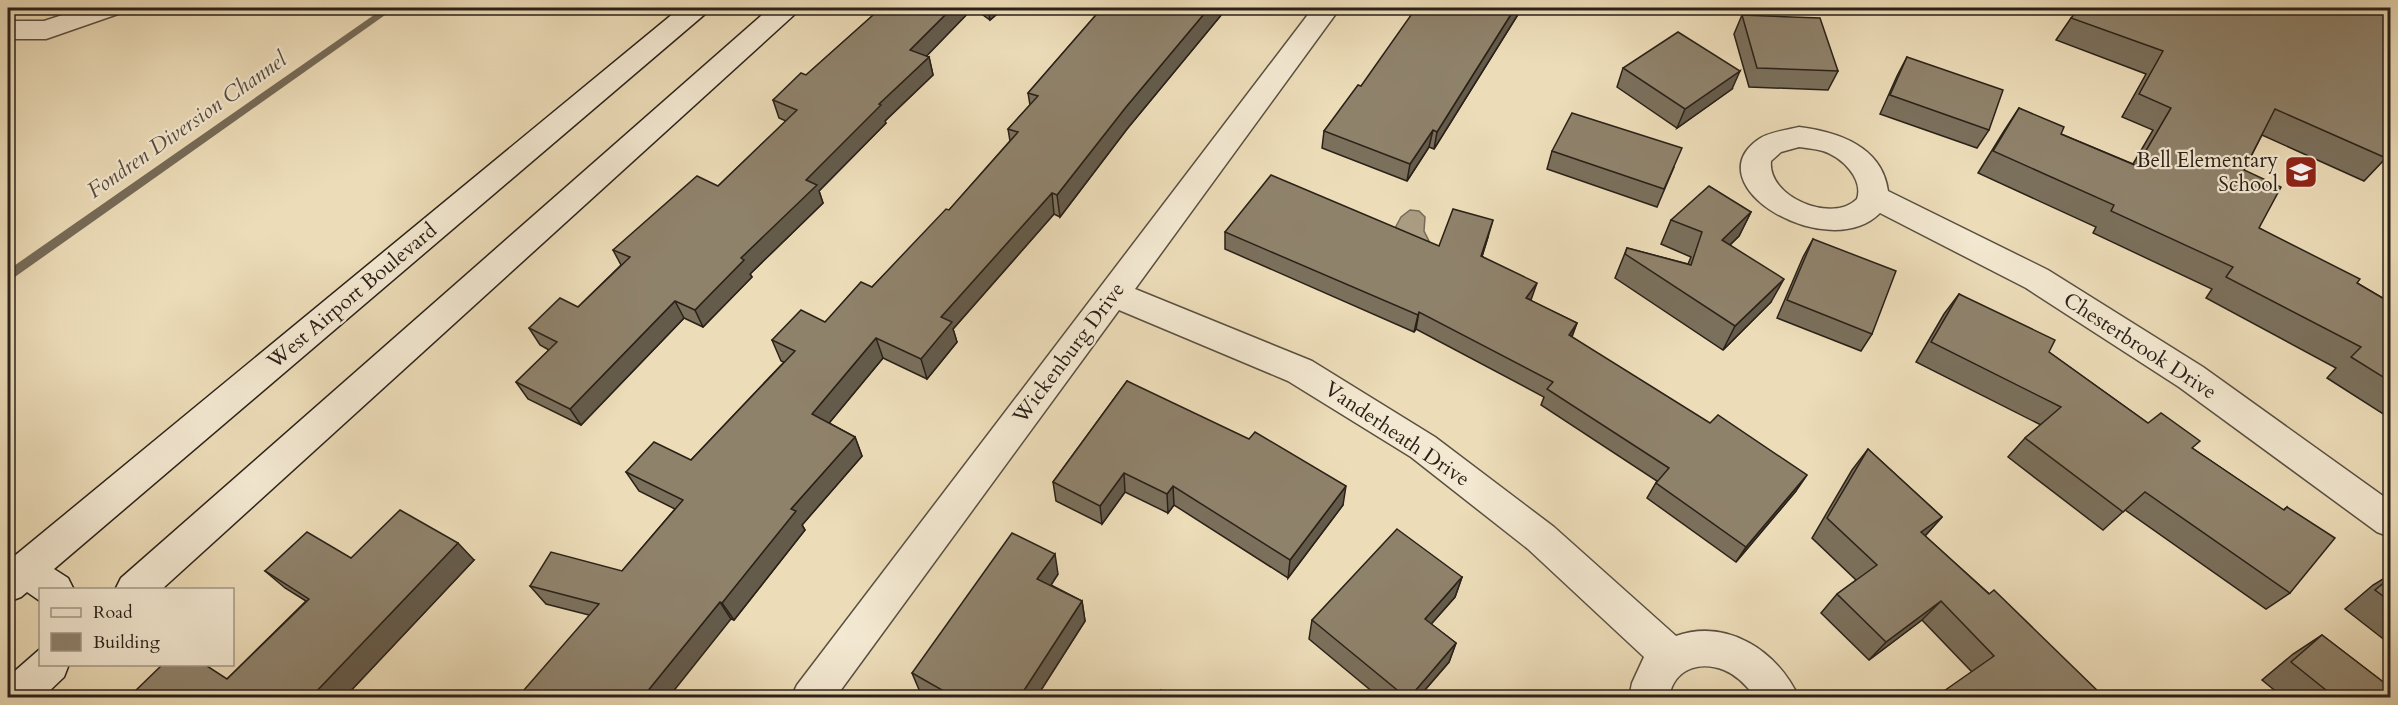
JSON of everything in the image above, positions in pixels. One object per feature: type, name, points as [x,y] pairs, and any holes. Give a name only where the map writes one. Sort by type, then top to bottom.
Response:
[{"type":"street","points":[[8,30],[46,30],[109,8]]},
{"type":"street","name":"West Airport Boulevard","points":[[29,581],[696,8]]},
{"type":"street","points":[[136,588],[786,8]]},
{"type":"street","name":"Wickenburg Drive","points":[[812,698],[1326,8]]},
{"type":"street","name":"Chesterbrook Drive","points":[[1874,198],[2037,279],[2192,377],[2391,521]]},
{"type":"street","name":"Vanderheath Drive","points":[[1114,294],[1300,371],[1423,447],[1541,538],[1670,656]]},
{"type":"street","points":[[1649,698],[1649,686],[1657,669],[1670,656],[1690,649],[1712,649],[1735,655],[1756,668],[1773,687],[1779,698]]},
{"type":"street","points":[[13,698],[48,666]]},
{"type":"shaded area","points":[[1410,210],[1419,211],[1425,217],[1424,231],[1430,243],[1394,230],[1401,217]]},
{"type":"building","points":[[881,8],[952,8],[910,50],[929,57],[879,104],[881,105],[806,180],[817,185],[741,258],[744,260],[695,310],[675,301],[570,409],[516,382],[557,342],[529,328],[560,298],[578,307],[630,257],[613,250],[697,176],[718,186],[797,110],[773,100],[801,73],[806,75]]},
{"type":"building","points":[[1102,8],[1209,8],[1126,107],[1057,195],[1052,193],[941,317],[952,322],[921,359],[876,338],[812,414],[855,437],[791,509],[796,511],[642,698],[517,698],[599,604],[530,586],[551,552],[622,571],[683,500],[626,472],[654,442],[691,460],[795,351],[772,340],[801,310],[825,322],[861,282],[872,287],[946,209],[949,210],[1018,132],[1008,129],[1038,96],[1028,93]]},
{"type":"building","points":[[1416,8],[1515,8],[1437,132],[1433,130],[1410,164],[1324,131],[1358,85],[1361,86]]},
{"type":"building","points":[[2080,8],[2391,8],[2391,150],[2386,158],[2275,109],[2244,170],[2281,187],[2259,228],[2360,279],[2357,283],[2391,303],[2391,382],[2351,357],[2361,347],[2226,277],[2233,267],[2111,211],[2114,205],[1993,151],[2019,108],[2064,127],[2061,134],[2137,166],[2171,108],[2139,94],[2163,51],[2071,18]]},
{"type":"building","points":[[1742,15],[1820,18],[1838,71],[1757,68]]},
{"type":"building","points":[[1678,32],[1740,71],[1685,109],[1623,68]]},
{"type":"building","points":[[1907,57],[2003,90],[1989,130],[1890,95]]},
{"type":"building","points":[[1572,113],[1682,148],[1664,189],[1552,151]]},
{"type":"building","points":[[1271,175],[1439,246],[1453,209],[1493,220],[1481,256],[1537,283],[1526,298],[1577,323],[1569,335],[1710,423],[1718,415],[1807,475],[1746,547],[1656,483],[1669,468],[1547,389],[1553,382],[1419,312],[1418,315],[1225,232]]},
{"type":"building","points":[[1709,186],[1751,212],[1722,240],[1784,279],[1735,326],[1625,254],[1627,248],[1691,265],[1702,232],[1671,220]]},
{"type":"building","points":[[1813,239],[1896,271],[1872,334],[1787,300]]},
{"type":"building","points":[[1959,294],[2055,340],[2049,352],[2148,423],[2161,413],[2200,441],[2192,448],[2284,510],[2287,507],[2335,538],[2290,593],[2145,492],[2123,512],[2025,438],[2061,407],[1931,342]]},
{"type":"building","points":[[1127,381],[1249,439],[1255,432],[1346,486],[1290,560],[1173,486],[1167,494],[1124,473],[1100,506],[1053,482]]},
{"type":"building","points":[[1868,449],[1942,517],[1921,532],[1989,594],[1994,590],[2105,698],[1934,698],[1994,656],[1941,601],[1886,642],[1837,594],[1877,565],[1827,518]]},
{"type":"building","points":[[400,510],[458,543],[310,698],[134,698],[131,695],[161,666],[207,666],[227,679],[309,599],[265,571],[307,532],[351,558]]},
{"type":"building","points":[[1397,529],[1462,577],[1425,619],[1456,643],[1409,698],[1312,620]]},
{"type":"building","points":[[1012,533],[1055,554],[1037,579],[1082,601],[1019,698],[956,698],[912,673]]},
{"type":"building","points":[[2391,577],[2391,602],[2375,590]]},
{"type":"building","points":[[2322,635],[2391,688],[2391,698],[2336,698],[2291,662]]},
{"type":"building","points":[[1161,690],[1165,698],[1146,698]]},
{"type":"waterway","name":"Fondren Diversion Channel","points":[[8,276],[390,8]]},
{"type":"place","name":"Bell Elementary School","points":[[2301,172]]}]
